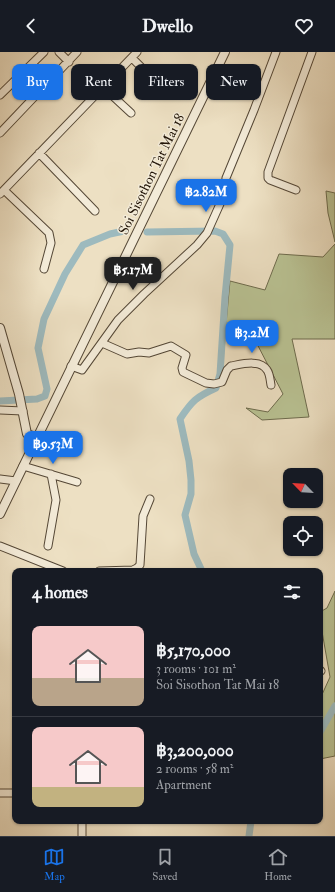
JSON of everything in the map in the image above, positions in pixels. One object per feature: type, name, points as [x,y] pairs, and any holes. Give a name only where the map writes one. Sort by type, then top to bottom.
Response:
[{"type":"street","points":[[0,95],[44,52]]},
{"type":"street","points":[[59,52],[69,62]]},
{"type":"street","points":[[0,133],[78,52]]},
{"type":"street","points":[[126,64],[137,52]]},
{"type":"street","name":"Soi Sisothon Tat Mai 18","points":[[0,514],[225,52]]},
{"type":"street","points":[[71,366],[82,370],[114,325],[197,245],[209,230],[224,195],[226,178],[276,52]]},
{"type":"street","points":[[296,190],[270,180],[268,178],[268,172],[312,52]]},
{"type":"street","points":[[132,58],[138,64]]},
{"type":"street","points":[[44,269],[51,243],[49,234],[2,192],[90,100]]},
{"type":"street","points":[[117,100],[131,113]]},
{"type":"street","points":[[39,153],[95,211]]},
{"type":"street","points":[[0,328],[19,394],[27,434],[37,438]]},
{"type":"street","points":[[102,343],[127,354],[139,352],[149,353],[171,346],[186,356],[182,368],[184,372],[206,383],[217,383],[223,381],[227,370],[231,366],[252,363],[262,366],[267,370],[271,385]]},
{"type":"street","points":[[0,410],[22,409]]},
{"type":"street","points":[[23,466],[77,482]]},
{"type":"street","points":[[48,546],[56,500],[51,474]]},
{"type":"street","points":[[0,479],[16,481]]},
{"type":"street","points":[[137,568],[140,565],[142,516],[150,499]]},
{"type":"street","points":[[0,546],[55,568]]},
{"type":"street","points":[[0,793],[12,794]]},
{"type":"street","points":[[82,824],[82,836]]},
{"type":"green space","points":[[326,191],[335,193],[335,242],[328,213]]},
{"type":"green space","points":[[335,244],[335,339],[292,339],[309,417],[262,420],[246,408],[268,412],[283,394],[255,340],[225,335],[230,281],[265,290],[279,254],[323,257]]},
{"type":"green space","points":[[335,591],[335,756],[323,758],[323,692],[330,677],[323,637],[323,610],[327,608]]},
{"type":"waterway","points":[[0,401],[37,399],[45,396],[47,389],[38,348],[44,319],[65,274],[83,245],[110,234],[124,231]]},
{"type":"waterway","points":[[147,232],[215,231],[223,234],[230,245],[220,374],[216,388],[195,400],[180,419],[189,461],[191,480],[191,494],[185,515],[194,554],[201,568]]},
{"type":"waterway","points":[[323,727],[335,706]]},
{"type":"waterway","points":[[249,836],[251,824]]}]
